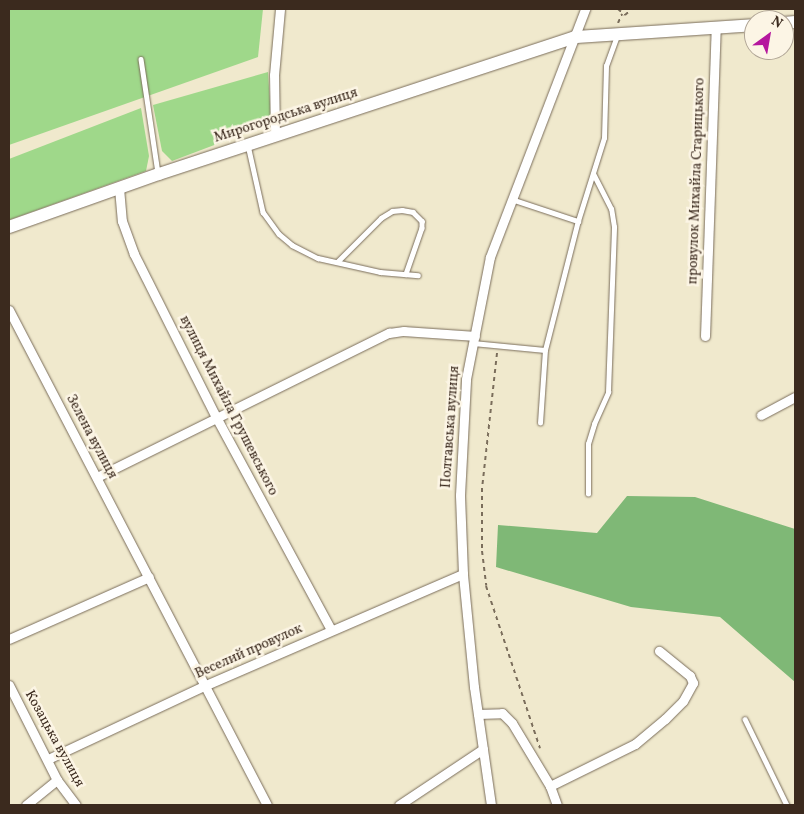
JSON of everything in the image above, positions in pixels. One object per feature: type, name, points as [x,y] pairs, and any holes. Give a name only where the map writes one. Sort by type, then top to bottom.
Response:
[{"type":"street","points":[[275,136],[274,75],[280,9]]},
{"type":"street","name":"Полтавська вулиця","points":[[491,805],[478,714],[463,574],[460,495],[466,379],[490,257],[585,9]]},
{"type":"street","name":"Мирогородська вулиця","points":[[9,227],[159,174],[575,37],[744,26]]},
{"type":"street","name":"провулок Михайла Старицького","points":[[705,336],[716,28]]},
{"type":"street","name":"вулиця Михайла Грушевського","points":[[120,188],[122,220],[134,254],[216,417],[331,630]]},
{"type":"street","name":"Зелена вулиця","points":[[9,310],[267,805]]},
{"type":"street","points":[[97,477],[388,333],[404,331],[474,340]]},
{"type":"street","points":[[761,415],[795,397]]},
{"type":"street","name":"Веселий провулок","points":[[48,759],[206,685],[463,574]]},
{"type":"street","points":[[9,639],[149,577]]},
{"type":"street","points":[[550,786],[635,744],[665,719],[683,700],[693,683],[690,676],[659,651]]},
{"type":"street","name":"Козацька вулиця","points":[[9,685],[58,780],[76,805]]},
{"type":"street","points":[[478,714],[502,713],[512,723],[550,786],[557,805]]},
{"type":"street","points":[[399,805],[483,748]]},
{"type":"street","points":[[26,805],[58,780]]},
{"type":"lane","points":[[540,423],[545,350],[578,222],[604,138],[606,66],[617,34]]},
{"type":"lane","points":[[141,59],[159,174]]},
{"type":"lane","points":[[248,145],[263,212],[278,234],[292,245],[318,258],[380,272],[418,276]]},
{"type":"lane","points":[[588,494],[588,444],[594,424],[608,392],[614,237],[611,209],[593,174]]},
{"type":"lane","points":[[511,199],[578,222]]},
{"type":"lane","points":[[337,262],[381,218],[392,211],[402,210],[412,212],[422,221],[422,228],[406,274]]},
{"type":"lane","points":[[474,340],[498,346],[545,350]]},
{"type":"lane","points":[[745,719],[786,805]]},
{"type":"path","points":[[618,9],[625,14],[632,9]]},
{"type":"path","points":[[498,346],[482,488],[483,560],[486,586],[541,750]]},
{"type":"green space","points":[[9,9],[263,9],[258,57],[9,145]]},
{"type":"green space","points":[[268,72],[271,119],[267,125],[172,161],[162,151],[153,105]]},
{"type":"green space","points":[[141,108],[149,156],[146,171],[9,220],[9,159]]},
{"type":"green space","points":[[627,496],[695,497],[795,529],[795,682],[720,617],[631,607],[496,567],[498,525],[597,533]]}]
